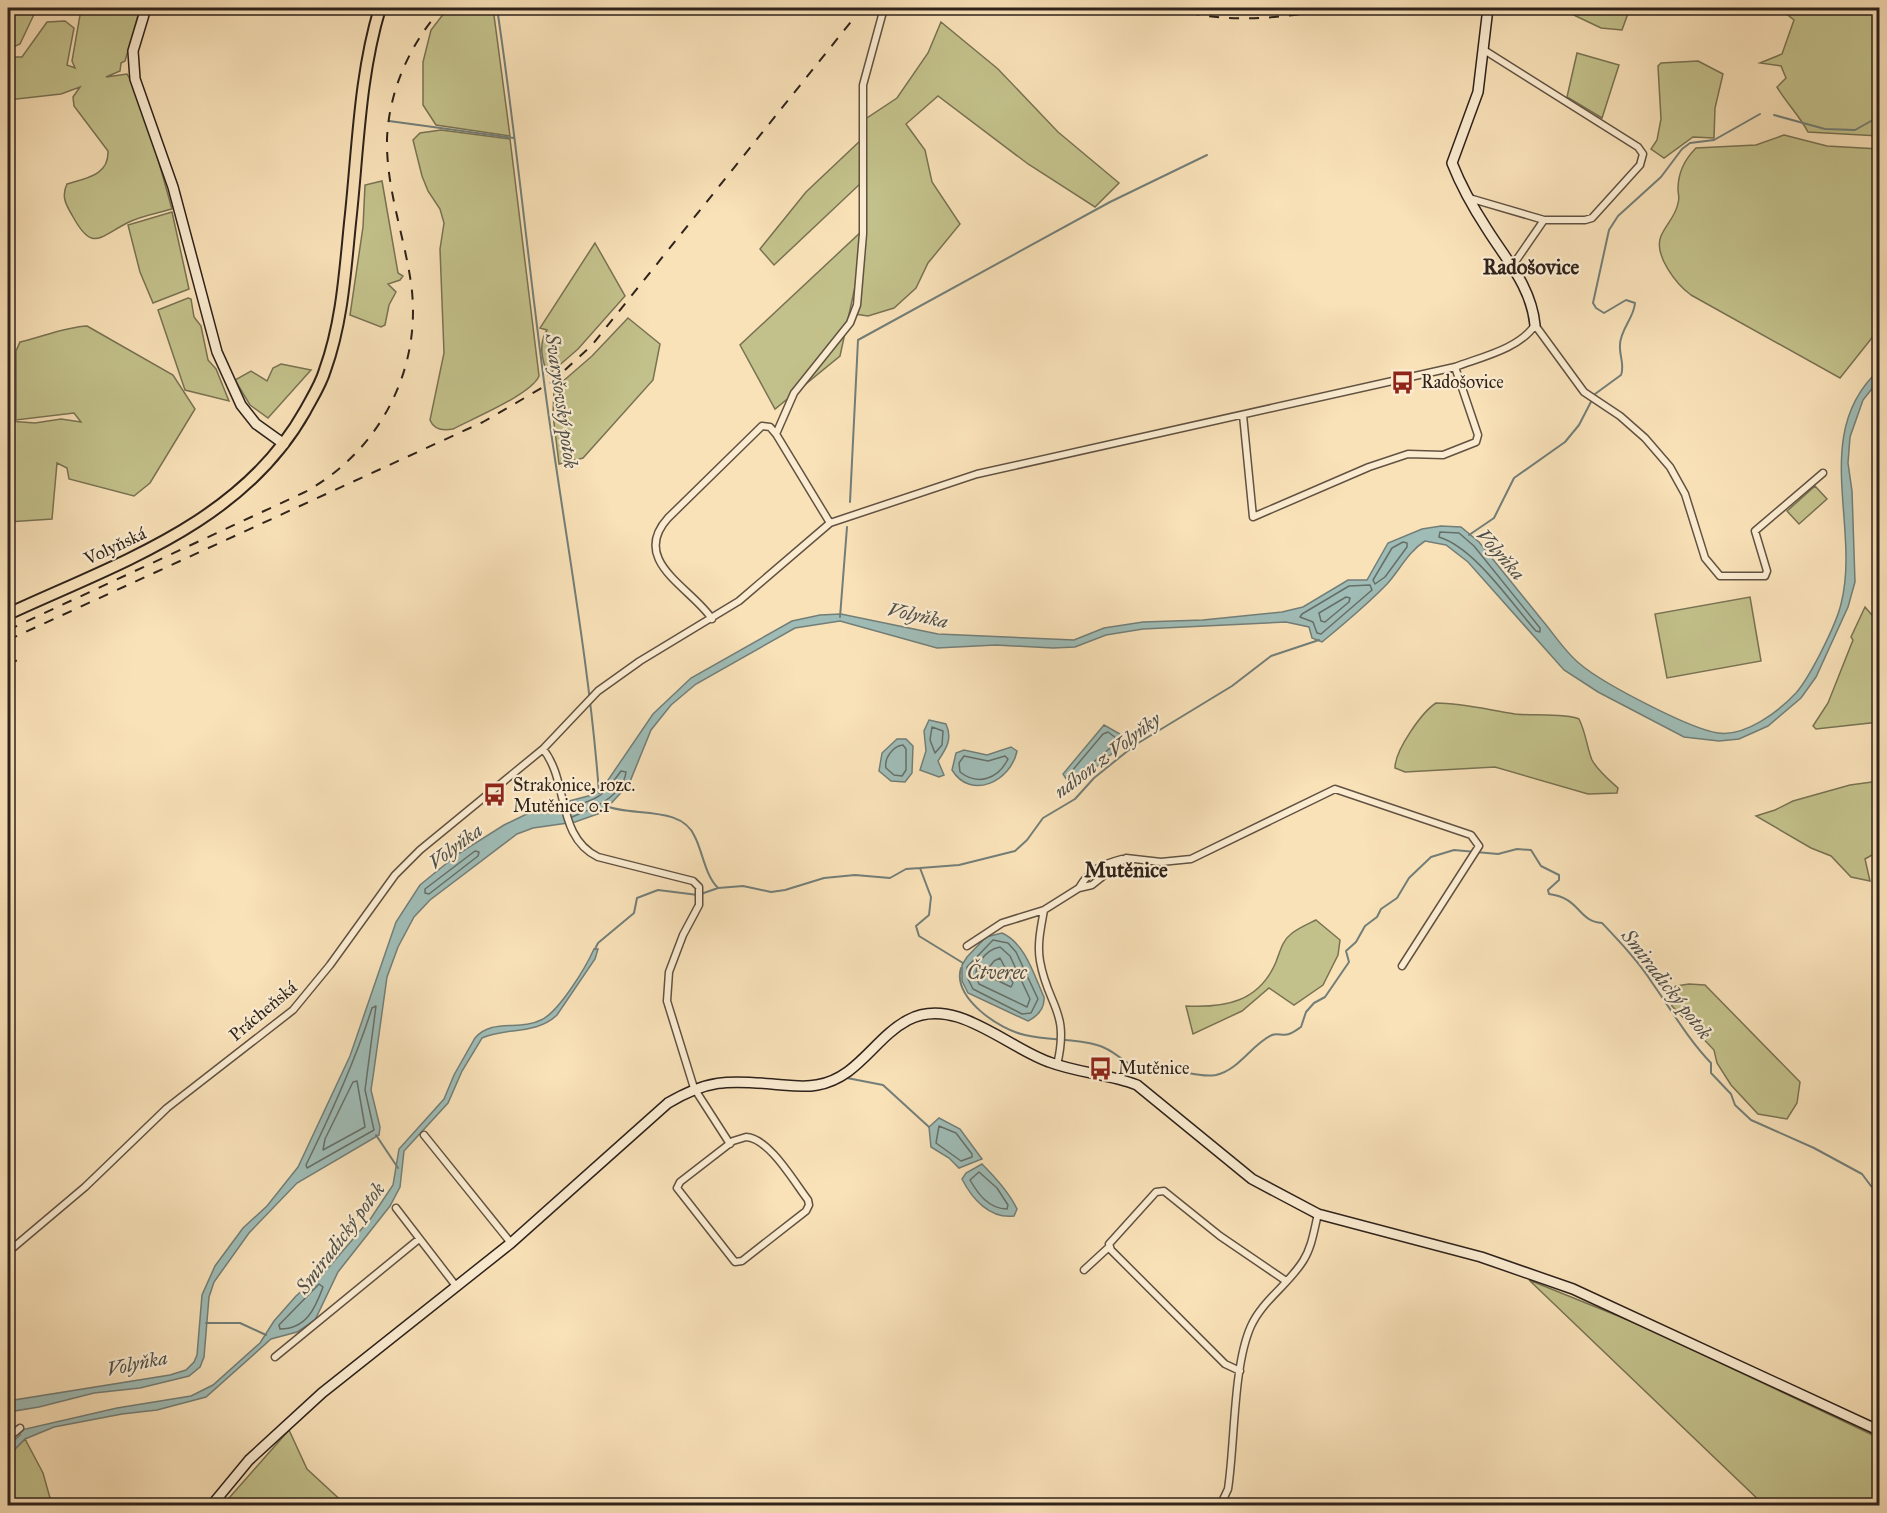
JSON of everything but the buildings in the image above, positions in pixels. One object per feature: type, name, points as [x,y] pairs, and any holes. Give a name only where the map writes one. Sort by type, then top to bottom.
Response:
[{"type":"main road","name":"Volyňská","points":[[8,614],[169,538],[232,498],[284,444],[325,372],[340,316],[366,72],[380,8]]},
{"type":"street","points":[[146,8],[133,51],[135,79],[173,187],[217,352],[241,405],[256,424],[284,444]]},
{"type":"street","points":[[777,434],[794,393],[850,323],[857,305],[863,234],[863,90],[884,8]]},
{"type":"street","points":[[1488,8],[1478,92],[1453,155],[1452,163],[1487,230],[1513,265],[1527,292],[1535,325],[1590,395],[1637,431],[1670,467],[1685,494],[1705,558],[1720,576],[1765,576],[1767,571],[1755,531],[1822,473]]},
{"type":"street","points":[[1469,198],[1544,220],[1585,220],[1592,218],[1640,165],[1643,154],[1638,147],[1484,50]]},
{"type":"street","points":[[1513,265],[1544,220]]},
{"type":"street","points":[[712,619],[705,608],[664,570],[656,551],[657,536],[668,518],[762,426],[770,427],[777,434],[830,523],[976,474],[1455,367],[1517,342],[1535,325]]},
{"type":"street","points":[[1243,415],[1253,517],[1398,457],[1408,454],[1443,455],[1476,441],[1478,435],[1455,367]]},
{"type":"street","name":"Prácheňská","points":[[8,1252],[85,1187],[167,1108],[293,1011],[330,965],[386,885],[400,869],[543,749],[595,695],[640,661],[712,619],[764,581],[830,523]]},
{"type":"street","points":[[543,749],[555,766],[571,829],[579,843],[594,855],[693,881],[699,887],[699,905],[673,958],[669,972],[667,1001],[694,1088],[730,1144]]},
{"type":"street","points":[[1079,888],[1086,877],[1102,864],[1126,858],[1161,862],[1191,859],[1335,789],[1471,836],[1479,846],[1402,966]]},
{"type":"street","points":[[967,946],[1002,922],[1044,910],[1079,888],[1092,885],[1126,858]]},
{"type":"street","points":[[1044,910],[1038,944],[1040,963],[1060,1017],[1062,1045],[1057,1065]]},
{"type":"street","points":[[210,1506],[249,1460],[321,1394],[511,1243],[668,1103],[694,1088],[720,1082],[800,1086],[828,1083],[856,1067],[898,1025],[920,1014],[942,1013],[963,1018],[1028,1053],[1057,1065],[1118,1077],[1137,1085],[1245,1174],[1273,1192],[1318,1214],[1481,1257],[1573,1289],[1880,1431]]},
{"type":"street","points":[[424,1135],[511,1243]]},
{"type":"street","points":[[746,1137],[763,1142],[809,1202],[806,1211],[738,1262],[730,1260],[677,1188],[680,1182],[730,1144],[746,1137]]},
{"type":"street","points":[[1084,1270],[1109,1247],[1111,1240],[1156,1192],[1164,1191],[1220,1236],[1286,1281]]},
{"type":"street","points":[[396,1208],[456,1286]]},
{"type":"street","points":[[1220,1506],[1228,1489],[1234,1452],[1240,1371],[1251,1326],[1302,1262],[1310,1247],[1318,1214]]},
{"type":"street","points":[[275,1357],[419,1239]]},
{"type":"street","points":[[1109,1247],[1225,1364],[1240,1371]]},
{"type":"street","points":[[8,1438],[20,1428]]},
{"type":"shaded area","points":[[8,8],[37,8],[20,44],[11,48],[8,47]]},
{"type":"shaded area","points":[[109,8],[131,8],[139,12],[120,71],[106,77],[127,74],[130,79],[156,152],[172,209],[138,218],[102,237],[91,238],[79,227],[64,196],[67,184],[95,174],[105,165],[107,159],[108,151],[74,106],[73,97],[80,87],[61,94],[8,100],[8,57],[22,57],[47,22],[65,21],[74,28],[67,65],[75,68],[72,61],[80,15]]},
{"type":"shaded area","points":[[448,8],[493,8],[510,136],[436,125],[423,105],[423,62],[431,30]]},
{"type":"shaded area","points":[[1559,8],[1630,8],[1622,30],[1601,28]]},
{"type":"shaded area","points":[[1779,8],[1879,8],[1879,136],[1808,132],[1777,87],[1786,78],[1781,66],[1760,63],[1782,54],[1794,20]]},
{"type":"shaded area","points":[[941,22],[998,69],[1058,132],[1119,183],[1095,207],[1028,164],[938,96],[906,124],[925,150],[932,182],[960,224],[928,263],[916,288],[894,308],[868,316],[855,314],[863,256],[864,120],[897,98],[928,53]]},
{"type":"shaded area","points":[[1577,53],[1619,65],[1602,118],[1567,97]]},
{"type":"shaded area","points":[[1698,61],[1723,74],[1715,108],[1714,138],[1693,137],[1664,158],[1651,149],[1657,140],[1661,119],[1658,66],[1661,63]]},
{"type":"shaded area","points":[[441,130],[510,139],[539,376],[534,383],[514,398],[453,429],[446,430],[436,428],[430,420],[444,353],[440,249],[444,223],[440,209],[428,191],[422,176],[413,140],[420,133]]},
{"type":"shaded area","points":[[1784,135],[1827,146],[1879,149],[1879,329],[1840,378],[1691,295],[1673,277],[1660,252],[1661,236],[1679,201],[1678,183],[1681,172],[1685,162],[1696,148],[1756,145]]},
{"type":"shaded area","points":[[860,141],[861,183],[774,265],[760,249],[806,192]]},
{"type":"shaded area","points":[[382,181],[398,273],[403,276],[400,280],[388,284],[396,292],[389,305],[385,325],[381,327],[350,315],[363,227],[365,185]]},
{"type":"shaded area","points":[[172,212],[189,289],[153,303],[140,272],[128,225]]},
{"type":"shaded area","points":[[862,231],[858,273],[840,356],[775,409],[740,345]]},
{"type":"shaded area","points":[[595,243],[625,296],[578,349],[548,375],[542,352],[544,335],[547,330],[540,328]]},
{"type":"shaded area","points":[[188,298],[191,299],[194,317],[201,326],[208,360],[216,369],[229,401],[185,390],[158,310]]},
{"type":"shaded area","points":[[628,318],[660,344],[653,380],[583,458],[559,464],[553,415],[554,389],[592,356]]},
{"type":"shaded area","points":[[87,326],[173,375],[195,409],[150,483],[134,496],[69,479],[67,468],[57,463],[52,519],[8,522],[8,421],[35,423],[61,419],[81,422],[74,413],[16,420],[16,351],[20,342],[62,330]]},
{"type":"shaded area","points":[[281,364],[311,370],[268,418],[250,405],[235,380],[251,371],[267,381],[273,368]]},
{"type":"shaded area","points":[[1815,486],[1827,499],[1799,524],[1787,511]]},
{"type":"shaded area","points":[[1750,597],[1761,661],[1667,678],[1655,614]]},
{"type":"shaded area","points":[[1865,607],[1879,623],[1879,631],[1875,628],[1879,638],[1879,722],[1816,729],[1813,726],[1828,703],[1853,640],[1851,637]]},
{"type":"shaded area","points":[[1436,703],[1466,705],[1515,714],[1558,715],[1579,719],[1592,760],[1600,772],[1618,788],[1617,793],[1588,794],[1495,767],[1405,772],[1395,768],[1399,752],[1410,732]]},
{"type":"shaded area","points":[[1879,781],[1879,851],[1865,859],[1870,881],[1851,877],[1831,856],[1811,848],[1756,816],[1793,801],[1850,785]]},
{"type":"shaded area","points":[[1316,920],[1340,940],[1338,955],[1323,985],[1294,1005],[1269,988],[1242,1011],[1193,1034],[1186,1006],[1227,1004],[1250,994],[1269,975],[1288,937]]},
{"type":"shaded area","points":[[1705,985],[1800,1082],[1797,1103],[1787,1119],[1758,1114],[1731,1085],[1717,1063],[1714,1050],[1672,1006],[1668,993],[1676,986]]},
{"type":"shaded area","points":[[1529,1280],[1638,1324],[1879,1438],[1879,1505],[1764,1505]]},
{"type":"shaded area","points":[[289,1430],[307,1469],[346,1505],[222,1506]]},
{"type":"shaded area","points":[[25,1439],[43,1473],[52,1505],[8,1505],[8,1456]]},
{"type":"water","points":[[1879,370],[1879,380],[1863,400],[1850,437],[1848,463],[1852,491],[1855,582],[1848,607],[1816,677],[1801,698],[1768,726],[1739,739],[1719,741],[1684,737],[1598,692],[1564,670],[1468,562],[1446,545],[1425,541],[1409,555],[1380,591],[1322,642],[1312,638],[1309,627],[1286,622],[1143,629],[1106,635],[1075,647],[1053,648],[996,645],[937,648],[840,621],[795,628],[696,684],[671,705],[651,730],[629,784],[603,812],[575,822],[533,828],[517,834],[430,900],[414,917],[398,947],[387,977],[371,1090],[380,1127],[379,1135],[297,1183],[249,1233],[214,1282],[209,1297],[204,1357],[200,1367],[189,1376],[140,1388],[94,1393],[39,1407],[8,1412],[8,1401],[170,1375],[186,1370],[194,1362],[197,1355],[202,1295],[215,1266],[243,1228],[267,1206],[298,1167],[350,1056],[396,922],[420,885],[458,854],[504,825],[535,810],[592,795],[604,786],[653,714],[691,678],[792,621],[820,615],[841,614],[938,634],[1074,640],[1104,628],[1143,622],[1203,620],[1282,612],[1303,607],[1348,580],[1367,580],[1388,543],[1422,529],[1441,526],[1461,527],[1479,542],[1569,654],[1580,664],[1647,704],[1688,723],[1718,733],[1739,731],[1771,715],[1796,693],[1815,663],[1834,625],[1841,604],[1846,574],[1842,451],[1847,422],[1858,395]]},
{"type":"water","points":[[929,720],[946,724],[949,734],[948,744],[938,761],[944,775],[939,777],[920,770],[926,751],[924,731]]},
{"type":"water","points":[[1104,725],[1120,734],[1124,743],[1074,787],[1071,786],[1063,774]]},
{"type":"water","points":[[897,739],[906,739],[913,746],[912,773],[905,782],[891,781],[879,771],[882,753]]},
{"type":"water","points":[[1011,747],[1017,751],[1013,762],[999,778],[989,783],[979,786],[969,784],[960,779],[952,770],[956,753],[964,750],[987,755]]},
{"type":"water","name":"Čtverec","points":[[1002,933],[1017,944],[1023,952],[1044,997],[1040,1012],[1028,1021],[968,993],[962,981],[962,965],[967,957],[986,937]]},
{"type":"water","points":[[594,949],[598,949],[595,959],[557,1015],[531,1028],[482,1038],[462,1071],[448,1103],[404,1151],[400,1187],[390,1206],[338,1272],[315,1320],[297,1332],[271,1339],[206,1397],[157,1410],[54,1427],[25,1439],[8,1456],[8,1446],[20,1435],[21,1430],[117,1408],[191,1396],[213,1385],[260,1343],[274,1321],[296,1296],[329,1267],[371,1218],[393,1185],[399,1149],[444,1099],[454,1075],[475,1038],[490,1028],[533,1023],[548,1015],[571,988]]},
{"type":"water","points":[[939,1118],[960,1129],[982,1159],[959,1168],[949,1158],[931,1147],[929,1127]]},
{"type":"water","points":[[982,1164],[1010,1197],[1017,1209],[1014,1216],[1005,1216],[990,1211],[966,1186],[962,1179],[966,1173]]},
{"type":"waterway","name":"Svaryšovský potok","points":[[497,8],[545,389],[589,692],[599,793]]},
{"type":"waterway","name":"Volyňka","points":[[1469,535],[1494,518],[1514,478],[1565,442],[1579,425],[1595,394],[1621,375],[1621,340],[1635,303],[1626,300],[1604,313],[1593,303],[1609,230],[1618,216],[1661,177],[1682,149],[1690,143],[1714,140],[1760,114]]},
{"type":"waterway","points":[[1774,115],[1825,129],[1855,130],[1880,116]]},
{"type":"waterway","points":[[389,121],[514,138]]},
{"type":"waterway","points":[[850,502],[858,340],[1110,202],[1207,155]]},
{"type":"waterway","points":[[840,617],[847,527]]},
{"type":"waterway","name":"náhon z Volyňky","points":[[920,868],[959,865],[1015,851],[1027,840],[1043,818],[1075,799],[1094,778],[1135,745],[1232,686],[1271,656],[1319,640]]},
{"type":"waterway","points":[[606,806],[668,816],[689,827],[698,843],[710,877],[718,888]]},
{"type":"waterway","name":"Smiradický potok","points":[[961,968],[960,979],[971,1001],[991,1020],[1003,1027],[1034,1037],[1097,1045],[1108,1049],[1142,1071],[1166,1070],[1204,1076],[1216,1075],[1232,1068],[1272,1035],[1289,1034],[1301,1027],[1306,1012],[1314,1003],[1325,997],[1349,962],[1346,951],[1356,942],[1365,926],[1377,917],[1381,909],[1397,898],[1409,878],[1431,857],[1454,850],[1498,854],[1517,849],[1531,850],[1541,866],[1559,875],[1559,880],[1548,890],[1549,894],[1567,900],[1588,918],[1602,923],[1629,952],[1688,1035],[1711,1063],[1711,1073],[1731,1094],[1735,1105],[1751,1120],[1814,1148],[1862,1174],[1871,1186],[1880,1190]]},
{"type":"waterway","name":"Smiradický potok","points":[[595,949],[598,943],[634,913],[637,898],[658,890],[698,895],[718,888],[743,886],[771,892],[824,878],[855,875],[890,878],[906,869],[920,868],[931,897],[929,915],[916,926],[919,936],[963,963]]},
{"type":"waterway","points":[[847,1078],[883,1085],[929,1127]]},
{"type":"waterway","points":[[376,1135],[398,1168]]},
{"type":"waterway","points":[[206,1323],[240,1323],[266,1335]]},
{"type":"railway","points":[[8,630],[305,492],[332,475],[355,454],[375,430],[391,404],[403,376],[410,346],[413,315],[408,265],[389,175],[387,157],[389,121],[403,69],[420,37],[442,8]]},
{"type":"railway","points":[[8,640],[483,422],[552,382],[592,345],[862,8]]},
{"type":"railway","points":[[1170,8],[1213,17],[1234,18],[1276,17],[1340,8]]},
{"type":"railway","points":[[8,665],[23,657]]},
{"type":"place","name":"Radošovice","points":[[1403,382]]},
{"type":"place","name":"Strakonice, rozc. Mutěnice 0.1","points":[[495,795]]},
{"type":"place","name":"Mutěnice","points":[[1100,1068]]},
{"type":"district","name":"Radošovice","points":[[1531,267]]},
{"type":"district","name":"Mutěnice","points":[[1126,870]]}]
